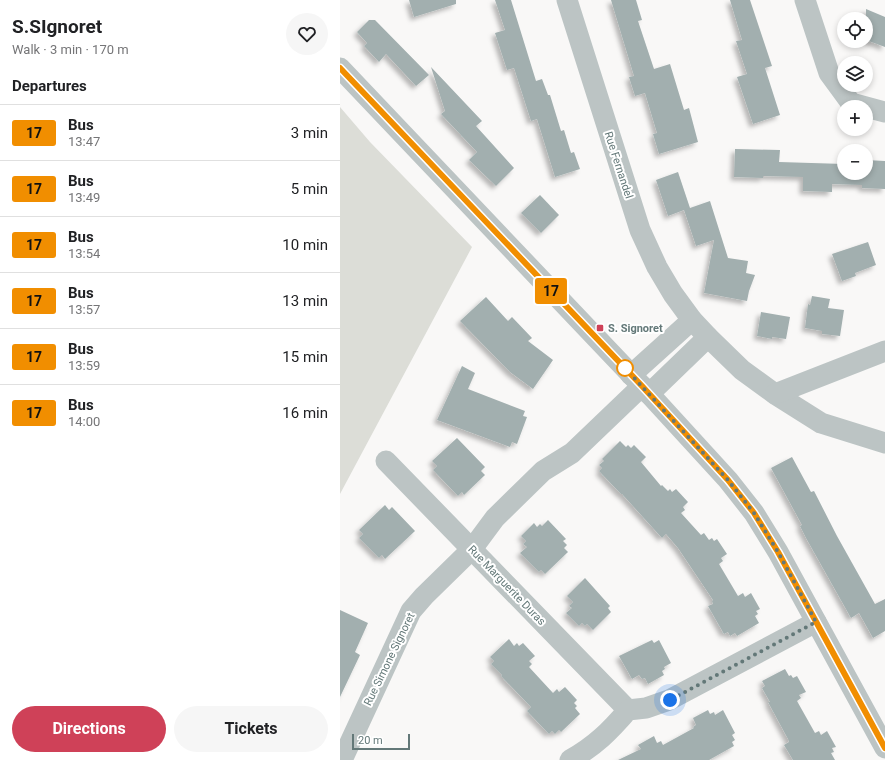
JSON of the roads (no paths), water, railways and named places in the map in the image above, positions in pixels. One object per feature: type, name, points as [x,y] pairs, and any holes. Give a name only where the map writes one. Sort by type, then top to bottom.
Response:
[{"type":"street","name":"Rue Fernandel","points":[[567,0],[640,230],[657,267],[673,294],[692,320],[708,337],[742,370],[775,394],[821,423],[885,443]]},
{"type":"street","points":[[805,0],[829,73],[851,103],[885,112]]},
{"type":"street","points":[[340,68],[641,385],[728,480],[754,513],[778,552],[885,748]]},
{"type":"street","points":[[641,385],[692,320]]},
{"type":"street","points":[[641,385],[708,337]]},
{"type":"street","points":[[775,394],[885,351]]},
{"type":"street","name":"Rue Simone Signoret","points":[[342,760],[342,757],[411,611],[424,596],[472,549],[495,518],[543,471],[572,453],[641,385]]},
{"type":"street","name":"Rue Marguerite Duras","points":[[386,461],[628,710]]},
{"type":"street","points":[[570,760],[586,751],[610,731],[628,710],[646,708],[670,700],[816,622]]},
{"type":"place","name":"S. Signoret","points":[[600,328]]}]
